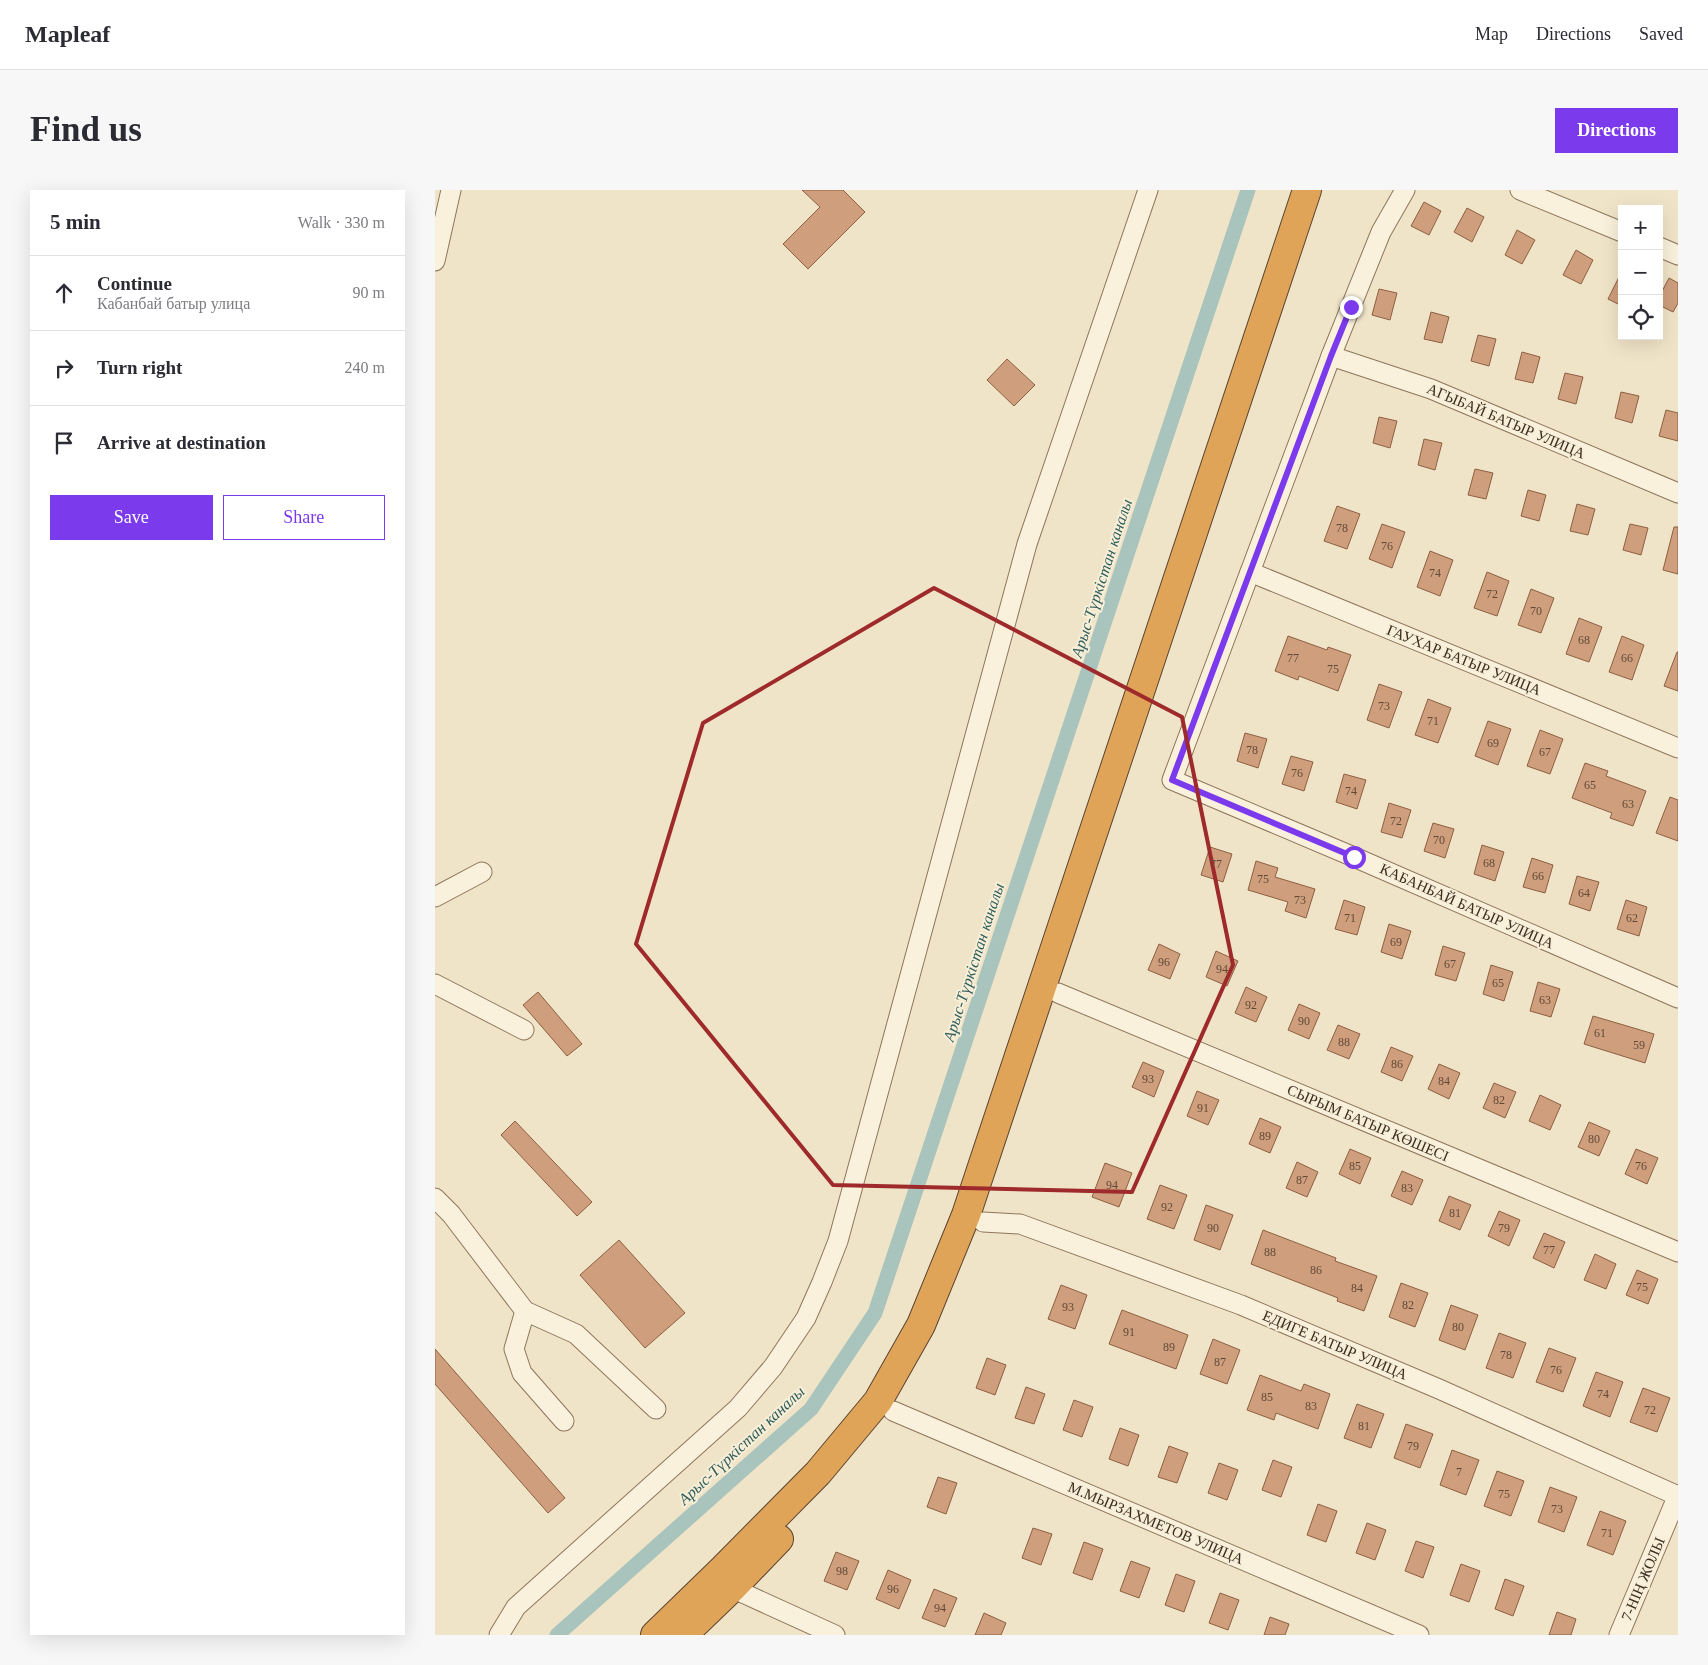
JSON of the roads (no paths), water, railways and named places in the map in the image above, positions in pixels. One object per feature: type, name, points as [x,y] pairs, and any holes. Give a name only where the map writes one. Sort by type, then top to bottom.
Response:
[{"type":"highway","points":[[655,1635],[818,1473],[879,1401],[921,1325],[966,1216],[1307,190]]},
{"type":"highway","points":[[683,1635],[732,1588],[831,1485],[893,1411],[937,1333],[983,1222],[1325,190]]},
{"type":"street","points":[[435,261],[451,190]]},
{"type":"street","points":[[499,1635],[516,1607],[738,1408],[773,1367],[807,1318],[837,1241],[1027,544],[1148,190]]},
{"type":"street","points":[[1250,572],[1331,356],[1381,232],[1405,190]]},
{"type":"street","points":[[1520,190],[1618,230]]},
{"type":"street","points":[[1663,249],[1678,255]]},
{"type":"street","name":"АГЫБАЙ БАТЫР УЛИЦА","points":[[1331,356],[1431,389],[1678,493]]},
{"type":"street","name":"ГАУХАР БАТЫР УЛИЦА","points":[[1250,572],[1678,748]]},
{"type":"street","name":"КАБАНБАЙ БАТЫР УЛИЦА","points":[[1250,572],[1172,780],[1678,998]]},
{"type":"street","points":[[435,897],[482,872]]},
{"type":"street","points":[[435,984],[524,1030]]},
{"type":"street","name":"СЫРЫМ БАТЫР КӨШЕСІ","points":[[1058,993],[1678,1252]]},
{"type":"street","points":[[435,1198],[451,1214],[525,1312],[576,1334],[657,1409]]},
{"type":"street","name":"ЕДИГЕ БАТЫР УЛИЦА","points":[[983,1222],[1020,1224],[1241,1305],[1439,1389],[1678,1495]]},
{"type":"street","points":[[525,1312],[514,1349],[522,1373],[563,1421]]},
{"type":"street","name":"М.МЫРЗАХМЕТОВ УЛИЦА","points":[[893,1411],[1419,1635]]},
{"type":"street","name":"7-НІҢ ЖОЛЫ","points":[[1619,1635],[1678,1495]]},
{"type":"street","points":[[732,1588],[835,1635]]},
{"type":"waterway","name":"Арыс-Түркістан каналы","points":[[557,1635],[811,1409],[875,1313],[1248,190]]}]
